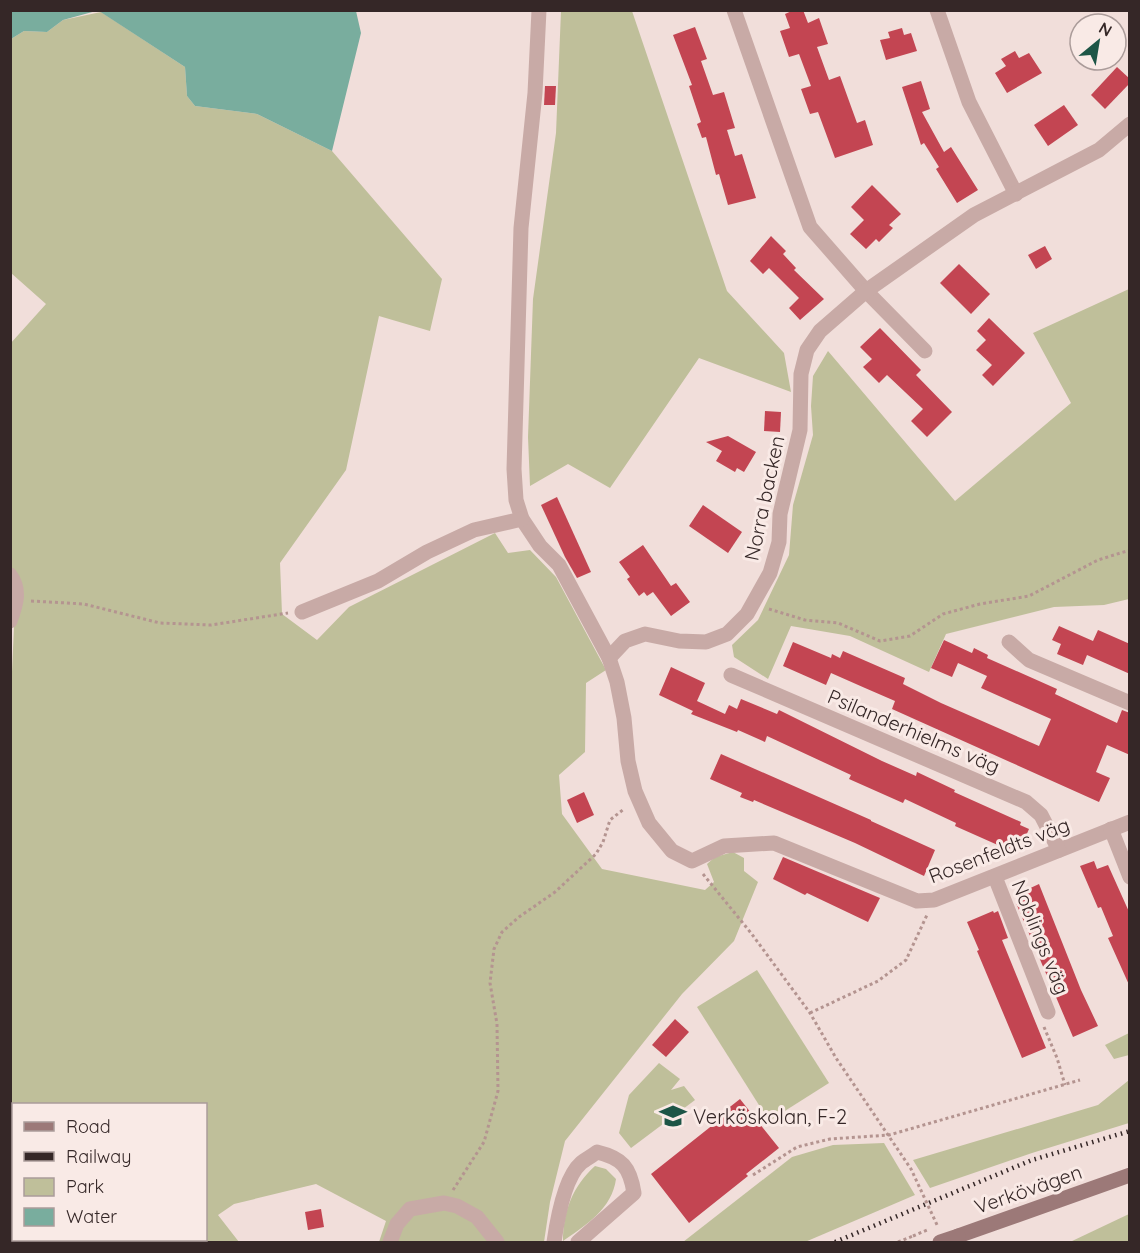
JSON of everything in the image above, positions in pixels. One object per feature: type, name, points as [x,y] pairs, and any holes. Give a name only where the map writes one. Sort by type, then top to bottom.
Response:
[{"type":"main road","name":"Verkövägen","points":[[940,1237],[958,1236],[1130,1175]]},
{"type":"street","points":[[539,10],[535,93],[521,228],[514,469],[516,500],[522,519],[540,546],[559,565],[609,658],[617,682],[624,718],[628,761],[635,791],[649,823],[672,851],[692,861]]},
{"type":"street","points":[[734,10],[810,227],[866,291],[925,351]]},
{"type":"street","points":[[937,10],[969,102],[1016,194]]},
{"type":"street","name":"Norra backen","points":[[609,658],[625,641],[645,634],[679,641],[706,642],[727,634],[747,614],[770,573],[779,542],[784,495],[800,430],[801,374],[807,350],[820,332],[866,291],[974,215],[1099,150],[1130,124]]},
{"type":"street","points":[[302,612],[378,581],[427,552],[474,530],[522,519]]},
{"type":"street","points":[[10,575],[14,580],[18,600],[10,621]]},
{"type":"street","points":[[1009,642],[1029,660],[1130,703]]},
{"type":"street","name":"Psilanderhielms väg","points":[[731,675],[1026,802],[1041,815],[1059,850]]},
{"type":"street","name":"Rosenfeldts väg","points":[[692,861],[724,846],[774,843],[917,901],[934,900],[1130,822]]},
{"type":"street","points":[[1111,829],[1130,878]]},
{"type":"street","name":"Noblings väg","points":[[994,877],[1048,1012]]},
{"type":"street","points":[[554,1242],[558,1217],[566,1191],[579,1164],[597,1152],[613,1156],[624,1165],[632,1177],[634,1193],[578,1242]]},
{"type":"street","points":[[390,1242],[397,1224],[410,1209],[444,1203],[457,1206],[477,1217],[497,1242]]},
{"type":"path","points":[[753,603],[805,620],[838,623],[880,641],[910,636],[943,614],[980,604],[1029,596],[1098,560],[1130,550]]},
{"type":"path","points":[[18,600],[84,604],[160,623],[211,624],[302,612]]},
{"type":"path","points":[[444,1203],[484,1142],[498,1091],[497,1024],[490,982],[494,949],[502,932],[555,892],[596,854],[603,842],[610,820],[621,810],[640,802]]},
{"type":"path","points":[[692,861],[751,933],[810,1013],[836,1058],[911,1169],[940,1237]]},
{"type":"path","points":[[810,1013],[878,981],[906,960],[934,900]]},
{"type":"path","points":[[1048,1012],[1041,1021],[1057,1058],[1065,1085]]},
{"type":"path","points":[[753,1175],[797,1148],[830,1139],[889,1135],[1080,1080]]},
{"type":"path","points":[[898,1242],[914,1236]]},
{"type":"green space","points":[[561,11],[632,11],[727,291],[784,353],[791,392],[699,358],[610,488],[568,464],[530,486],[528,437],[533,299],[556,133]]},
{"type":"green space","points":[[101,12],[185,67],[187,96],[195,106],[257,114],[332,151],[442,279],[430,331],[379,316],[346,470],[280,563],[282,614],[317,640],[349,607],[495,533],[508,553],[530,550],[556,577],[606,670],[586,683],[585,752],[559,775],[562,814],[602,869],[705,890],[714,882],[707,864],[715,857],[733,852],[744,858],[744,871],[758,882],[734,941],[682,994],[565,1141],[550,1202],[544,1242],[379,1242],[386,1221],[316,1184],[234,1204],[218,1215],[239,1242],[194,1242],[207,1241],[207,1103],[12,1103],[12,1241],[49,1241],[11,1242],[10,717],[15,604],[10,575],[10,344],[46,304],[11,273],[11,39],[24,31],[47,32],[63,20]]},
{"type":"green space","points":[[1129,289],[1129,599],[1104,605],[1054,607],[946,634],[929,672],[850,636],[791,626],[768,679],[734,657],[732,645],[758,620],[789,555],[793,505],[813,435],[811,406],[813,376],[828,351],[955,501],[1071,403],[1033,333]]},
{"type":"green space","points":[[757,970],[829,1083],[769,1121],[697,1007]]},
{"type":"green space","points":[[1129,1033],[1129,1055],[1114,1059],[1105,1045]]},
{"type":"green space","points":[[659,1063],[680,1079],[671,1090],[684,1086],[695,1100],[631,1148],[619,1133],[629,1095]]},
{"type":"green space","points":[[1129,1080],[1129,1123],[930,1188],[913,1160],[1098,1105]]},
{"type":"green space","points":[[884,1143],[915,1195],[805,1242],[683,1242],[792,1157],[833,1145]]},
{"type":"green space","points":[[595,1166],[606,1169],[616,1179],[614,1190],[604,1208],[597,1215],[563,1241],[567,1209],[575,1191]]},
{"type":"green space","points":[[1129,1214],[1129,1242],[1070,1242]]},
{"type":"water","points":[[11,10],[96,11],[63,20],[47,32],[24,31],[11,39]]},
{"type":"water","points":[[99,11],[356,11],[361,33],[332,151],[257,114],[195,106],[187,96],[185,67]]},
{"type":"building","points":[[794,10],[803,10],[808,23],[819,18],[828,44],[817,47],[829,80],[840,76],[857,123],[865,120],[873,145],[835,158],[818,112],[810,114],[801,89],[811,86],[799,54],[789,57],[780,31],[790,28],[785,14]]},
{"type":"building","points":[[695,27],[707,59],[701,61],[713,95],[724,92],[735,128],[727,130],[735,156],[742,154],[756,198],[728,205],[719,174],[716,175],[706,137],[702,138],[697,124],[701,122],[689,86],[692,85],[673,35]]},
{"type":"building","points":[[902,28],[904,35],[911,33],[917,51],[886,60],[880,40],[890,38],[888,32]]},
{"type":"building","points":[[1015,51],[1019,58],[1029,53],[1042,73],[1007,93],[995,73],[1006,66],[1001,59]]},
{"type":"building","points":[[1112,72],[1122,72],[1130,79],[1130,83],[1105,109],[1091,95]]},
{"type":"building","points":[[921,81],[930,109],[922,112],[944,152],[951,147],[978,190],[957,203],[936,169],[939,167],[924,143],[921,145],[902,87]]},
{"type":"building","points":[[545,86],[556,86],[555,105],[544,105]]},
{"type":"building","points":[[1064,105],[1078,125],[1048,146],[1034,125]]},
{"type":"building","points":[[872,185],[901,214],[889,225],[893,228],[879,242],[876,239],[866,249],[850,234],[864,220],[851,207]]},
{"type":"building","points":[[771,236],[786,251],[783,254],[796,268],[794,270],[824,299],[800,320],[789,308],[799,298],[769,268],[763,274],[750,261]]},
{"type":"building","points":[[1045,246],[1052,259],[1036,269],[1028,255]]},
{"type":"building","points":[[959,264],[990,294],[971,314],[940,283]]},
{"type":"building","points":[[989,318],[1025,353],[993,386],[982,375],[992,365],[976,350],[986,340],[977,331]]},
{"type":"building","points":[[880,328],[921,370],[916,375],[952,412],[927,437],[911,421],[923,409],[887,375],[879,383],[863,367],[872,359],[860,347]]},
{"type":"building","points":[[765,411],[781,412],[780,432],[764,431]]},
{"type":"building","points":[[728,436],[756,452],[744,472],[737,468],[735,472],[716,461],[722,451],[706,442]]},
{"type":"building","points":[[557,497],[591,572],[577,578],[541,505]]},
{"type":"building","points":[[703,505],[742,532],[728,553],[689,526]]},
{"type":"building","points":[[643,545],[671,586],[676,583],[690,602],[671,616],[653,592],[647,596],[644,592],[639,596],[627,579],[630,577],[619,562]]},
{"type":"building","points":[[1059,626],[1093,641],[1098,630],[1130,644],[1130,674],[1087,655],[1083,665],[1057,654],[1061,644],[1052,640]]},
{"type":"building","points":[[944,640],[972,653],[974,648],[988,655],[987,658],[1057,689],[1055,694],[1117,723],[1122,710],[1130,713],[1130,755],[1107,745],[1096,772],[1110,778],[1099,802],[892,709],[895,701],[831,673],[826,685],[783,666],[793,642],[831,658],[832,654],[840,658],[843,651],[905,678],[903,684],[941,703],[1039,746],[1051,719],[981,688],[987,676],[958,663],[952,677],[931,668]]},
{"type":"building","points":[[671,667],[705,683],[697,701],[725,714],[729,705],[737,709],[741,699],[777,714],[779,710],[882,761],[916,776],[917,772],[955,790],[954,792],[1021,822],[1020,825],[1029,829],[1022,845],[1013,841],[1009,850],[955,826],[956,823],[905,799],[903,803],[849,779],[851,775],[767,736],[765,742],[691,714],[693,711],[659,695]]},
{"type":"building","points":[[721,754],[935,850],[924,876],[855,843],[754,800],[753,802],[740,797],[742,793],[710,779]]},
{"type":"building","points":[[584,792],[594,815],[577,823],[567,800]]},
{"type":"building","points":[[783,857],[880,898],[868,922],[773,879]]},
{"type":"building","points":[[1094,861],[1097,869],[1108,865],[1130,914],[1130,987],[1108,938],[1113,936],[1080,866]]},
{"type":"building","points":[[1039,884],[1081,990],[1098,1026],[1073,1037],[1016,903],[1027,899],[1024,891]]},
{"type":"building","points":[[993,911],[994,913],[998,911],[1008,938],[1002,940],[1046,1048],[1022,1058],[967,922]]},
{"type":"building","points":[[675,1019],[689,1032],[666,1057],[652,1045]]},
{"type":"building","points":[[740,1099],[779,1148],[689,1223],[651,1174],[714,1124],[712,1121]]},
{"type":"building","points":[[321,1209],[324,1227],[308,1230],[305,1212]]},
{"type":"railway","points":[[835,1242],[1032,1160],[1130,1131]]},
{"type":"place","name":"Verköskolan, F-2","points":[[673,1116]]}]
